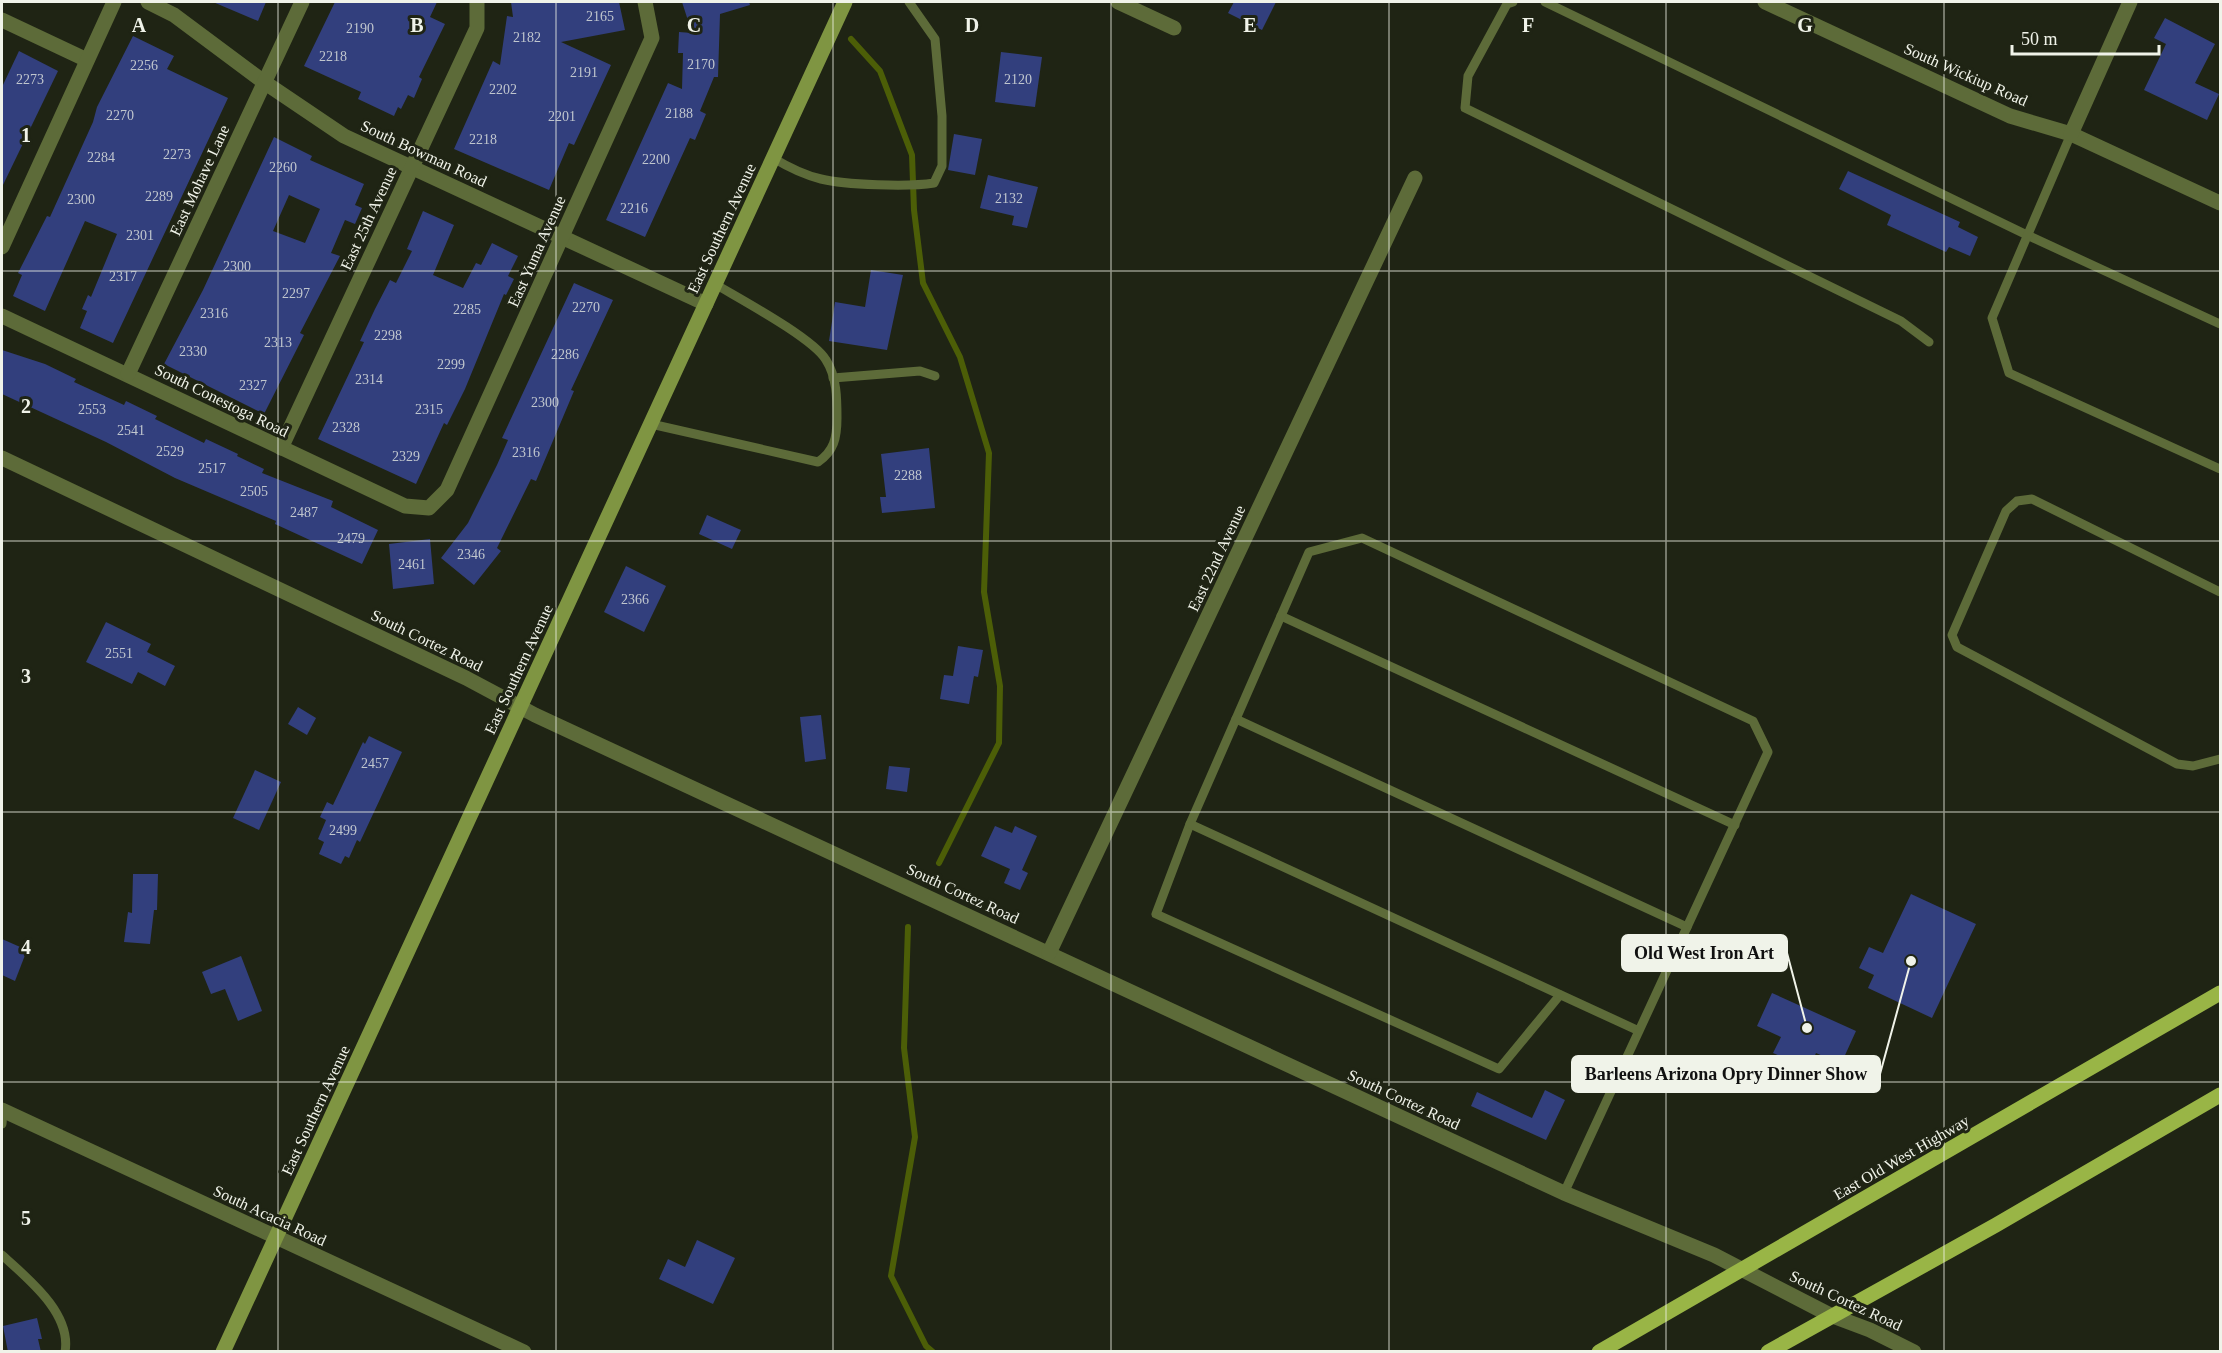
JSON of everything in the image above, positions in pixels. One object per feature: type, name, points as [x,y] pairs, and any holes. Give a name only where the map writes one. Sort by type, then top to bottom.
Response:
[{"type":"main road","name":"East Old West Highway","points":[[1599,1352],[2220,993]]},
{"type":"main road","points":[[1768,1352],[1830,1315],[1996,1225],[2220,1095]]},
{"type":"street","points":[[2,247],[114,2]]},
{"type":"street","name":"South Bowman Road","points":[[148,2],[174,15],[264,82],[344,136],[706,304]]},
{"type":"street","name":"East Mohave Lane","points":[[128,374],[302,2]]},
{"type":"street","name":"East 25th Avenue","points":[[280,448],[477,28],[477,2]]},
{"type":"street","name":"East Yuma Avenue","points":[[429,508],[447,490],[652,39],[645,2]]},
{"type":"street","name":"East Southern Avenue","points":[[223,1352],[845,2]]},
{"type":"street","points":[[1118,2],[1174,28]]},
{"type":"street","name":"South Wickiup Road","points":[[1765,2],[2010,116],[2071,134],[2220,203]]},
{"type":"street","points":[[2071,134],[2130,2]]},
{"type":"street","points":[[2,20],[87,60]]},
{"type":"street","name":"East 22nd Avenue","points":[[1049,953],[1415,178]]},
{"type":"street","name":"South Conestoga Road","points":[[2,316],[405,506],[429,508]]},
{"type":"street","name":"South Cortez Road","points":[[2,458],[521,706],[556,725],[1564,1193],[1644,1224],[1830,1315],[1870,1330],[1914,1352]]},
{"type":"street","name":"South Acacia Road","points":[[2,1115],[524,1352]]},
{"type":"lane","points":[[773,158],[795,170],[822,179],[917,185],[934,183],[942,166],[942,116],[935,39],[909,2]]},
{"type":"lane","points":[[1513,2],[1507,4],[1468,76],[1465,108],[1901,321],[1929,342]]},
{"type":"lane","points":[[1545,2],[2027,235],[2220,324]]},
{"type":"lane","points":[[2071,134],[1992,318],[2009,373],[2220,469]]},
{"type":"lane","points":[[651,424],[818,462],[831,453],[837,431],[837,390],[826,359],[782,324],[715,284]]},
{"type":"lane","points":[[833,378],[920,371],[935,376]]},
{"type":"lane","points":[[2220,592],[2032,500],[2017,501],[2006,511],[1952,635],[1957,647],[2177,764],[2193,766],[2220,759]]},
{"type":"lane","points":[[1560,994],[1500,1069],[1156,914],[1190,824],[1309,552],[1362,538],[1754,721],[1768,753],[1564,1193]]},
{"type":"lane","points":[[1281,616],[1735,825]]},
{"type":"lane","points":[[1236,719],[1687,927]]},
{"type":"lane","points":[[1190,824],[1639,1031]]},
{"type":"lane","points":[[2,1255],[30,1281],[54,1309],[67,1341],[65,1352]]},
{"type":"building","points":[[213,2],[266,2],[258,21]]},
{"type":"building","points":[[335,2],[437,2],[430,17],[445,24],[419,77],[422,79],[414,98],[408,95],[401,109],[398,107],[394,116],[358,99],[361,92],[304,66]]},
{"type":"building","points":[[511,2],[619,2],[625,30],[561,42],[611,65],[574,145],[569,143],[549,190],[454,149],[493,61],[500,65],[507,16],[513,17]]},
{"type":"building","points":[[682,2],[749,2],[750,5],[720,14],[718,77],[714,77],[700,111],[706,114],[695,140],[690,138],[645,237],[606,220],[668,83],[682,89],[683,53],[678,53],[679,32],[692,33]]},
{"type":"building","points":[[1234,2],[1276,2],[1262,30],[1228,13]]},
{"type":"building","points":[[2165,18],[2215,44],[2195,83],[2219,94],[2207,120],[2144,90],[2166,44],[2154,38]]},
{"type":"building","points":[[133,36],[174,56],[167,69],[228,98],[113,343],[80,328],[87,311],[82,309],[88,295],[91,297],[117,234],[85,221],[45,311],[13,296],[22,275],[18,273],[47,216],[50,217],[93,122],[97,107]]},
{"type":"building","points":[[19,51],[58,71],[2,187],[2,87]]},
{"type":"building","points":[[1001,52],[1042,57],[1035,107],[995,102]]},
{"type":"building","points":[[954,134],[982,139],[975,175],[948,170]]},
{"type":"building","points":[[274,137],[312,156],[310,160],[364,184],[355,205],[362,208],[355,224],[345,220],[331,253],[340,256],[300,333],[304,335],[264,414],[164,364],[203,290]],"holes":[[[289,195],[320,209],[305,243],[273,231]]]},
{"type":"building","points":[[1848,171],[1960,222],[1958,227],[1978,237],[1970,256],[1949,247],[1946,252],[1887,225],[1891,215],[1839,189]]},
{"type":"building","points":[[988,175],[1038,187],[1027,228],[1012,225],[1014,216],[980,208]]},
{"type":"building","points":[[423,211],[454,225],[433,275],[463,288],[476,263],[481,265],[492,243],[518,256],[508,276],[514,279],[506,295],[504,294],[465,389],[447,425],[444,423],[416,484],[318,439],[364,342],[360,341],[375,309],[390,280],[396,283],[412,251],[407,249]]},
{"type":"building","points":[[871,270],[903,275],[887,350],[829,341],[835,302],[865,307]]},
{"type":"building","points":[[574,283],[613,300],[571,390],[574,391],[536,481],[531,479],[497,548],[501,551],[474,585],[441,558],[468,523],[497,465],[508,440],[502,438]]},
{"type":"building","points":[[2,350],[45,364],[76,379],[74,382],[124,405],[126,401],[157,416],[155,419],[204,443],[206,439],[238,454],[237,456],[264,469],[262,473],[333,501],[331,507],[378,530],[362,564],[275,524],[276,521],[175,478],[106,442],[2,394]]},
{"type":"building","points":[[929,448],[935,508],[882,513],[880,497],[886,497],[881,454]]},
{"type":"building","points":[[707,515],[741,530],[732,549],[699,534]]},
{"type":"building","points":[[430,539],[434,584],[393,589],[389,544]]},
{"type":"building","points":[[626,566],[666,586],[644,632],[604,612]]},
{"type":"building","points":[[106,622],[151,644],[147,652],[175,666],[165,686],[138,672],[132,684],[86,662]]},
{"type":"building","points":[[958,646],[983,650],[978,677],[974,676],[969,704],[940,699],[944,675],[953,676]]},
{"type":"building","points":[[298,707],[316,718],[307,735],[288,724]]},
{"type":"building","points":[[821,715],[826,759],[805,762],[800,717]]},
{"type":"building","points":[[369,736],[402,752],[360,842],[357,840],[349,858],[345,856],[341,864],[319,854],[324,842],[318,839],[326,820],[320,817],[327,802],[333,805],[363,742],[365,744]]},
{"type":"building","points":[[889,766],[910,768],[907,792],[886,789]]},
{"type":"building","points":[[255,770],[281,782],[259,830],[233,818]]},
{"type":"building","points":[[995,826],[1012,833],[1015,826],[1037,836],[1022,870],[1028,873],[1020,890],[1004,883],[1010,869],[981,856]]},
{"type":"building","points":[[133,874],[158,874],[157,910],[154,910],[150,944],[124,942],[128,912],[132,913]]},
{"type":"building","points":[[1911,894],[1976,924],[1932,1018],[1868,988],[1874,975],[1859,968],[1869,947],[1883,953]]},
{"type":"building","points":[[2,939],[27,950],[15,981],[2,975]]},
{"type":"building","points":[[241,956],[262,1011],[238,1021],[225,989],[211,994],[202,972]]},
{"type":"building","points":[[1772,993],[1856,1031],[1841,1064],[1816,1053],[1809,1069],[1773,1053],[1781,1037],[1757,1026]]},
{"type":"building","points":[[1545,1090],[1565,1100],[1546,1140],[1471,1106],[1477,1092],[1532,1118]]},
{"type":"building","points":[[697,1240],[735,1258],[713,1304],[659,1279],[668,1259],[685,1267]]},
{"type":"building","points":[[37,1318],[42,1339],[38,1339],[41,1352],[8,1352],[3,1326]]},
{"type":"waterway","points":[[851,39],[880,71],[912,155],[914,210],[923,283],[960,357],[989,453],[984,592],[1000,686],[999,743],[939,863]]},
{"type":"waterway","points":[[908,927],[904,1048],[915,1137],[891,1276],[926,1346],[933,1352]]},
{"type":"place","name":"Barleens Arizona Opry Dinner Show","points":[[1911,961]]},
{"type":"place","name":"Old West Iron Art","points":[[1807,1028]]}]
